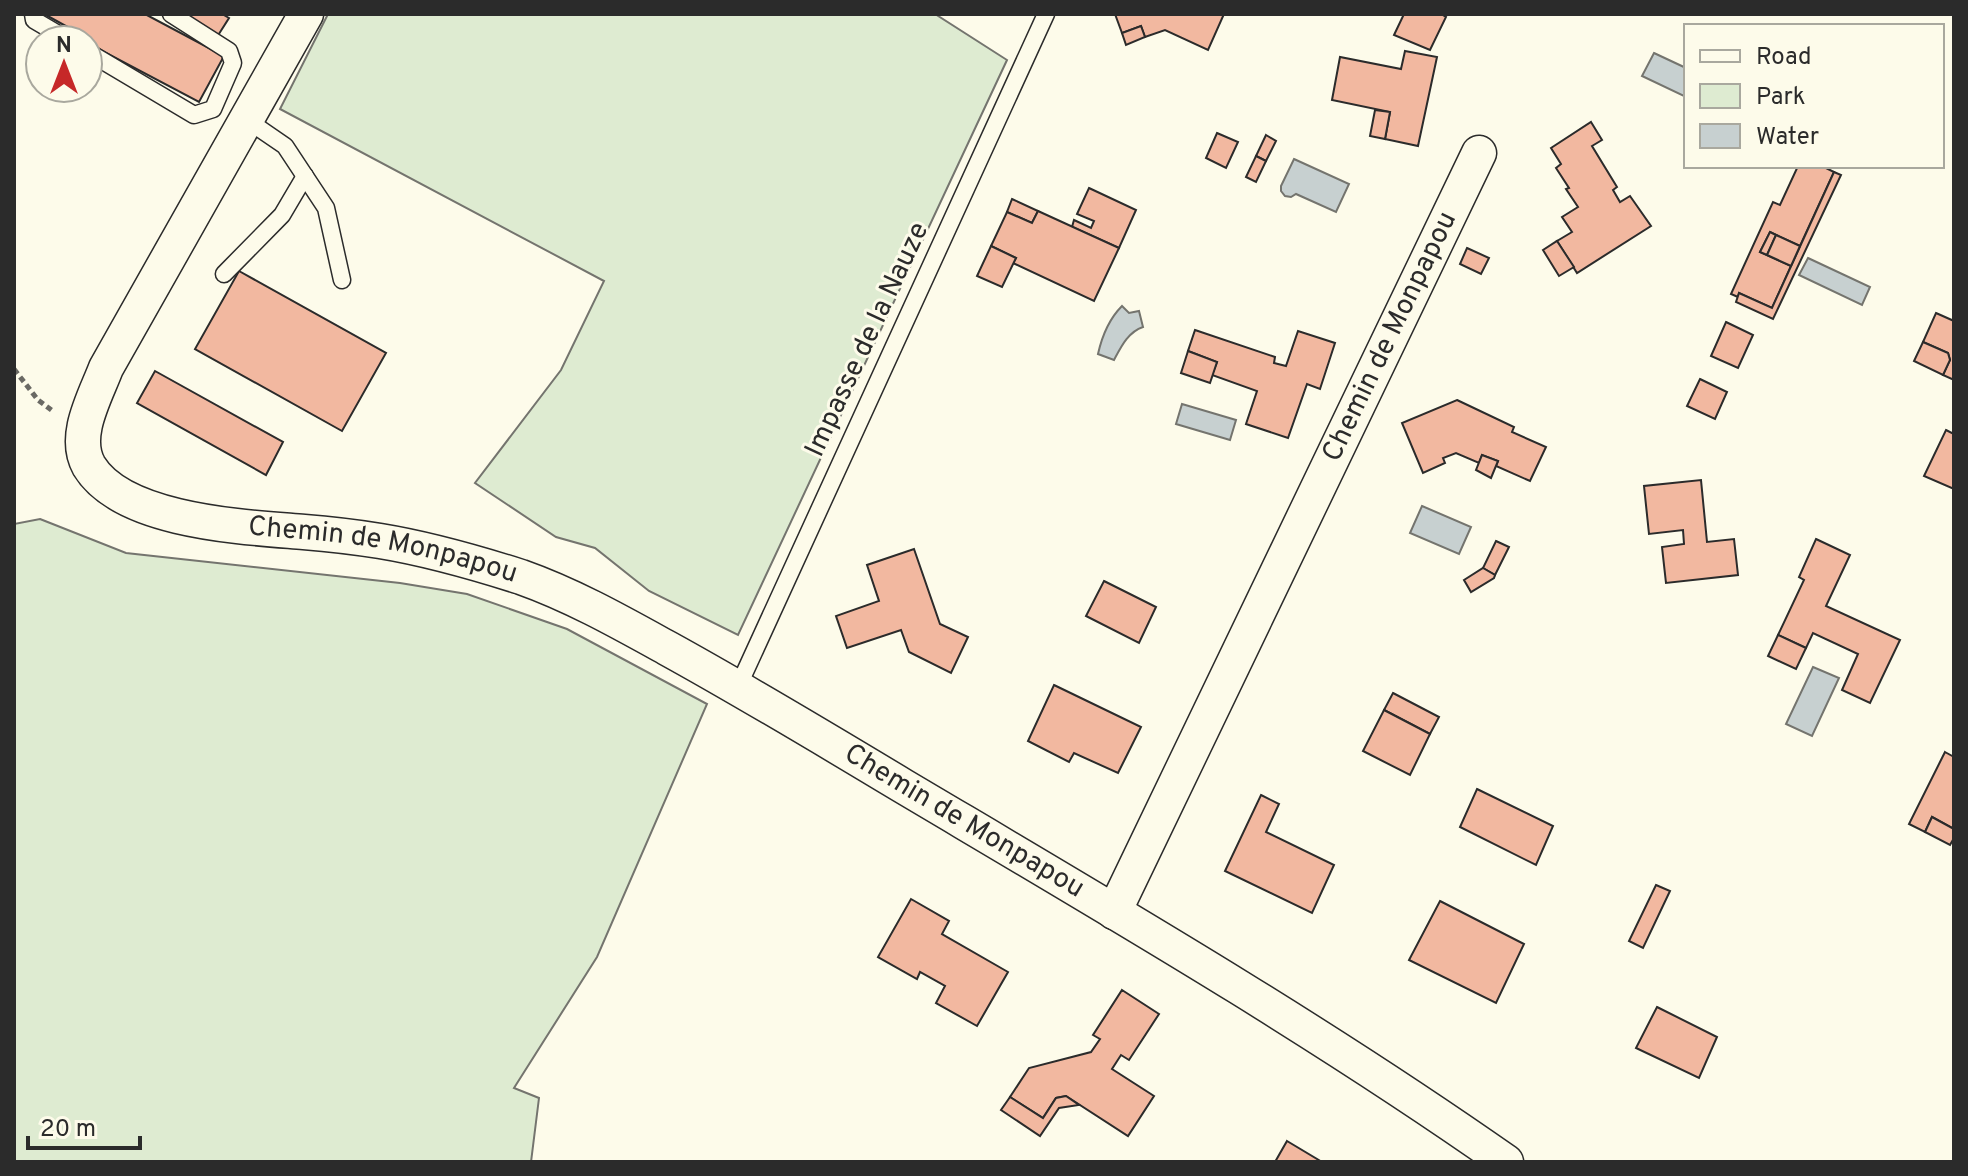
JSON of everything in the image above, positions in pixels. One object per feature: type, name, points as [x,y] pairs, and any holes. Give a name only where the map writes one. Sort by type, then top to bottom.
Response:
[{"type":"street","name":"Chemin de Monpapou","points":[[306,14],[106,368],[85,424],[83,445],[89,465],[106,484],[136,502],[177,516],[218,524],[377,540],[427,549],[529,580],[603,613],[738,687],[1114,912],[1340,1050],[1506,1162]]},
{"type":"street","name":"Chemin de Monpapou","points":[[1114,912],[1479,153]]},
{"type":"lane","points":[[104,62],[194,115],[213,109],[233,63],[229,51],[171,14]]},
{"type":"lane","name":"Impasse de la Nauze","points":[[738,687],[1046,14]]},
{"type":"lane","points":[[247,120],[285,146],[326,208],[342,280]]},
{"type":"lane","points":[[224,274],[282,215],[305,176]]},
{"type":"path","points":[[14,369],[38,400],[57,414],[85,424]]},
{"type":"green space","points":[[328,14],[935,14],[1007,60],[738,635],[649,591],[595,548],[556,537],[475,483],[561,370],[604,281],[280,109]]},
{"type":"green space","points":[[40,519],[126,553],[400,583],[467,594],[567,629],[707,704],[597,957],[514,1088],[539,1098],[531,1162],[14,1162],[14,524]]},
{"type":"water","points":[[1654,53],[1684,67],[1684,96],[1642,76]]},
{"type":"water","points":[[1294,159],[1349,184],[1336,212],[1296,194],[1285,196],[1281,191]]},
{"type":"water","points":[[1808,258],[1870,287],[1862,305],[1799,275]]},
{"type":"water","points":[[1122,306],[1129,313],[1139,311],[1143,327],[1129,336],[1114,360],[1098,354],[1113,316]]},
{"type":"water","points":[[1182,404],[1236,420],[1230,440],[1176,424]]},
{"type":"water","points":[[1422,506],[1471,527],[1459,554],[1410,533]]},
{"type":"water","points":[[1813,667],[1839,678],[1812,736],[1786,724]]},
{"type":"building","points":[[44,14],[145,14],[224,56],[199,102],[104,52],[104,24],[62,24]]},
{"type":"building","points":[[191,14],[222,14],[229,18],[217,37],[187,20]]},
{"type":"building","points":[[1115,14],[1224,14],[1208,50],[1165,30],[1145,37],[1141,26],[1122,33]]},
{"type":"building","points":[[1404,14],[1441,14],[1446,17],[1430,50],[1394,35]]},
{"type":"building","points":[[1141,26],[1145,37],[1126,45],[1122,33]]},
{"type":"building","points":[[1405,51],[1437,57],[1418,146],[1385,139],[1390,112],[1332,100],[1340,57],[1401,69]]},
{"type":"building","points":[[1375,110],[1390,112],[1385,139],[1370,136]]},
{"type":"building","points":[[1591,122],[1602,140],[1592,146],[1617,187],[1613,190],[1620,202],[1630,196],[1651,226],[1577,273],[1557,241],[1572,232],[1562,217],[1578,207],[1556,168],[1561,164],[1551,148]]},
{"type":"building","points":[[1217,133],[1238,142],[1226,168],[1206,158]]},
{"type":"building","points":[[1266,135],[1276,141],[1266,161],[1256,156]]},
{"type":"building","points":[[1256,156],[1266,161],[1256,182],[1246,177]]},
{"type":"building","points":[[1797,168],[1826,168],[1834,172],[1800,246],[1770,232],[1760,252],[1791,266],[1772,308],[1739,293],[1738,297],[1731,294],[1773,202],[1780,205]]},
{"type":"building","points":[[1834,172],[1841,175],[1773,319],[1736,302],[1739,293],[1772,308]]},
{"type":"building","points":[[1089,188],[1136,210],[1119,248],[1072,227],[1074,220],[1091,228],[1094,221],[1077,214]]},
{"type":"building","points":[[1012,199],[1038,211],[1032,223],[1007,212]]},
{"type":"building","points":[[1038,211],[1119,248],[1094,301],[1013,263],[1016,258],[991,246],[1007,212],[1032,223]]},
{"type":"building","points":[[1770,232],[1776,235],[1767,255],[1760,252]]},
{"type":"building","points":[[1776,235],[1800,246],[1791,266],[1767,255]]},
{"type":"building","points":[[1557,241],[1574,267],[1559,276],[1543,250]]},
{"type":"building","points":[[991,246],[1016,258],[1002,287],[977,276]]},
{"type":"building","points":[[1467,248],[1489,258],[1481,274],[1460,264]]},
{"type":"building","points":[[239,271],[386,353],[342,431],[195,349]]},
{"type":"building","points":[[1936,313],[1954,321],[1954,380],[1943,375],[1950,360],[1948,353],[1923,342]]},
{"type":"building","points":[[1726,322],[1753,335],[1738,368],[1711,356]]},
{"type":"building","points":[[1195,330],[1275,357],[1274,363],[1286,366],[1298,331],[1335,343],[1320,389],[1307,384],[1288,438],[1246,424],[1257,391],[1212,375],[1217,362],[1188,351]]},
{"type":"building","points":[[1923,342],[1948,353],[1950,360],[1943,375],[1914,361]]},
{"type":"building","points":[[1188,351],[1217,362],[1210,383],[1181,373]]},
{"type":"building","points":[[155,371],[283,442],[266,475],[137,403]]},
{"type":"building","points":[[1700,379],[1727,392],[1715,419],[1687,406]]},
{"type":"building","points":[[1457,400],[1514,427],[1512,432],[1546,447],[1530,481],[1496,466],[1498,461],[1482,455],[1479,463],[1456,453],[1443,458],[1445,463],[1423,473],[1402,423]]},
{"type":"building","points":[[1946,430],[1954,434],[1954,489],[1924,476]]},
{"type":"building","points":[[1482,455],[1498,461],[1491,478],[1476,470]]},
{"type":"building","points":[[1701,480],[1707,542],[1734,539],[1738,575],[1666,583],[1662,547],[1684,544],[1683,530],[1649,534],[1644,486]]},
{"type":"building","points":[[1816,539],[1850,555],[1826,606],[1900,640],[1870,703],[1842,690],[1858,654],[1813,633],[1806,648],[1778,635],[1804,580],[1799,577]]},
{"type":"building","points":[[1496,541],[1509,547],[1495,575],[1483,568]]},
{"type":"building","points":[[914,549],[940,624],[968,637],[951,673],[909,652],[901,630],[847,648],[836,616],[879,601],[867,565]]},
{"type":"building","points":[[1483,568],[1495,575],[1494,578],[1471,592],[1464,580]]},
{"type":"building","points":[[1104,581],[1156,607],[1139,643],[1086,616]]},
{"type":"building","points":[[1778,635],[1806,648],[1796,669],[1768,656]]},
{"type":"building","points":[[1054,685],[1141,727],[1118,773],[1074,753],[1069,762],[1028,741]]},
{"type":"building","points":[[1393,693],[1439,717],[1430,734],[1384,710]]},
{"type":"building","points":[[1384,710],[1430,734],[1410,775],[1363,751]]},
{"type":"building","points":[[1945,752],[1954,757],[1954,829],[1932,817],[1925,832],[1909,824]]},
{"type":"building","points":[[1477,789],[1553,826],[1536,865],[1460,827]]},
{"type":"building","points":[[1261,795],[1279,804],[1266,832],[1334,865],[1312,913],[1225,871]]},
{"type":"building","points":[[1932,817],[1954,829],[1950,845],[1925,832]]},
{"type":"building","points":[[1656,885],[1670,891],[1643,948],[1629,941]]},
{"type":"building","points":[[911,899],[949,921],[942,934],[1008,972],[977,1026],[936,1003],[945,986],[920,972],[917,979],[878,957]]},
{"type":"building","points":[[1440,901],[1524,944],[1496,1003],[1409,960]]},
{"type":"building","points":[[1122,990],[1159,1014],[1129,1060],[1121,1055],[1112,1069],[1154,1096],[1128,1136],[1066,1096],[1056,1098],[1043,1118],[1010,1097],[1029,1068],[1091,1052],[1100,1039],[1093,1035]]},
{"type":"building","points":[[1657,1007],[1717,1037],[1699,1078],[1636,1048]]},
{"type":"building","points":[[1066,1096],[1079,1105],[1059,1108],[1040,1136],[1001,1110],[1010,1097],[1043,1118],[1056,1098]]},
{"type":"building","points":[[1287,1141],[1322,1162],[1275,1162]]}]
